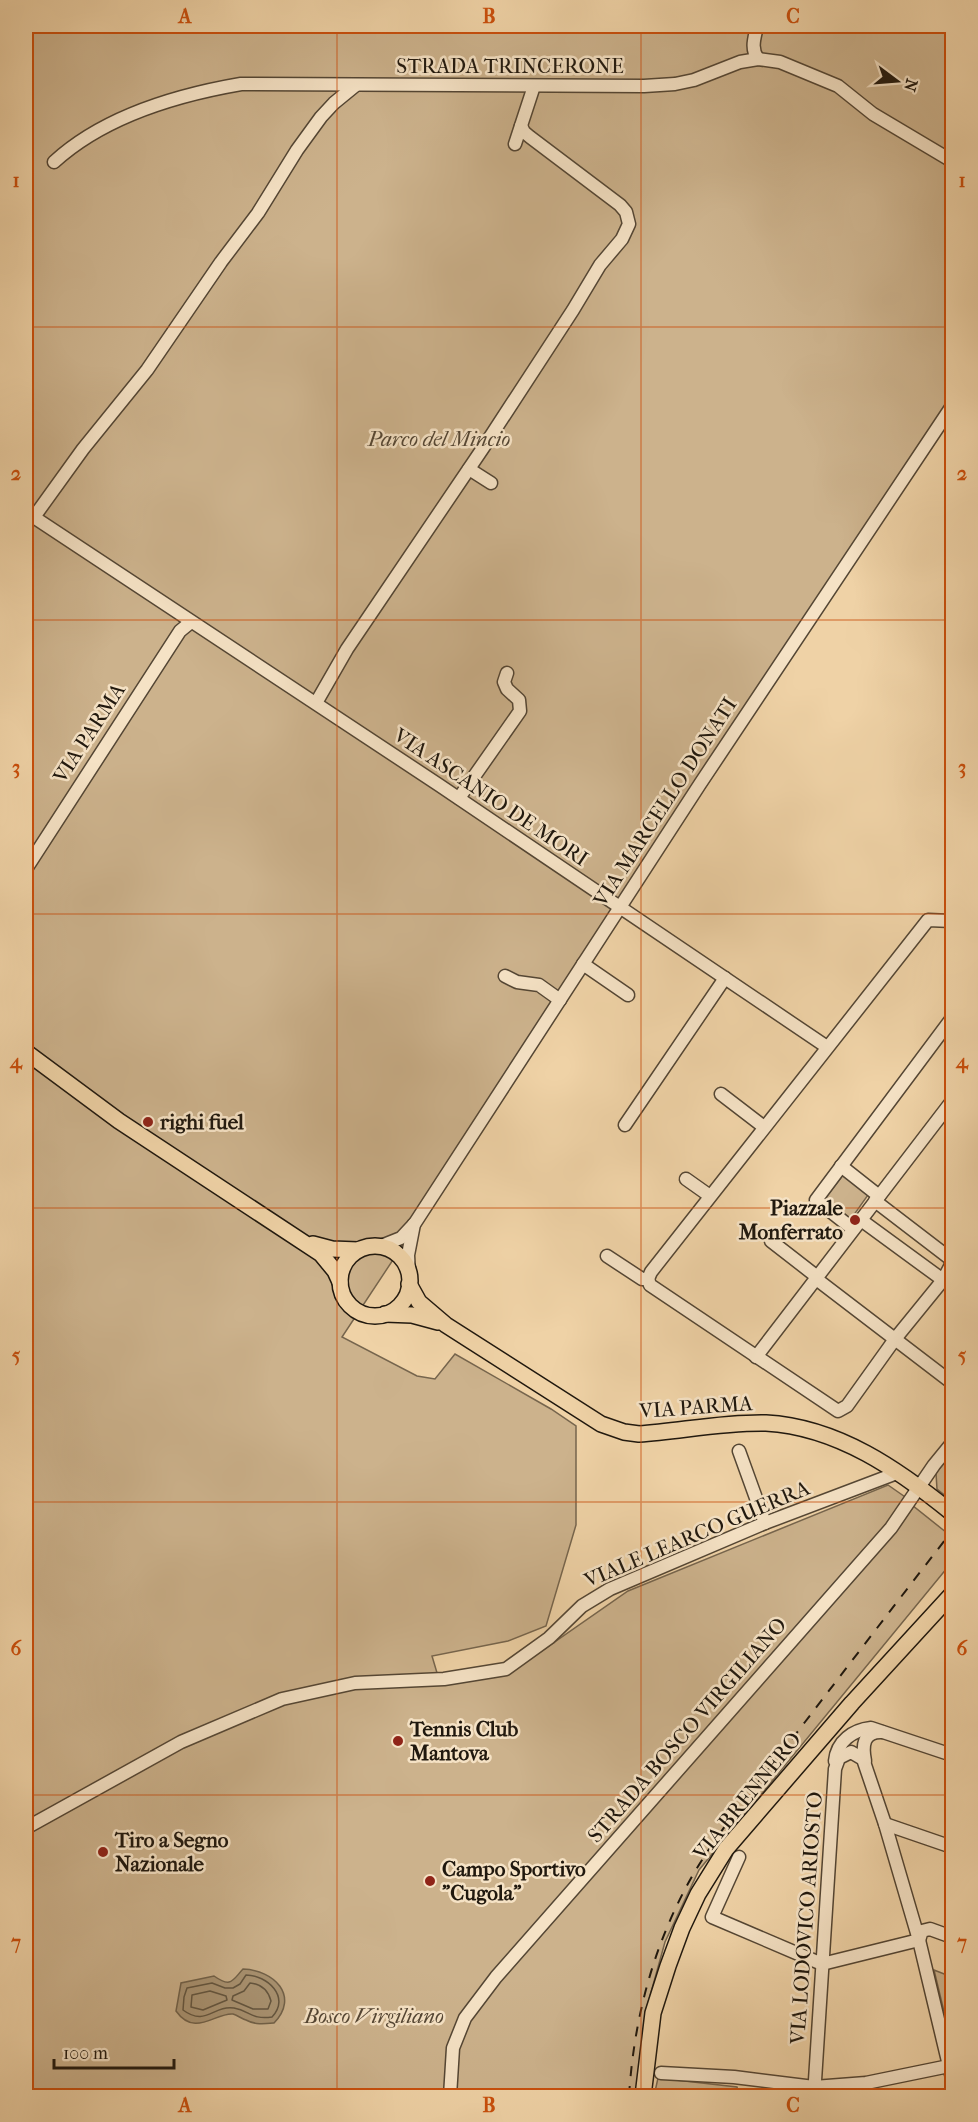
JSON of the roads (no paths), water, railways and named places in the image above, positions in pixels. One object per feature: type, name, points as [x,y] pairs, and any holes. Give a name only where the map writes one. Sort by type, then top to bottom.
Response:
[{"type":"main road","points":[[26,1052],[119,1121],[328,1260],[340,1282],[345,1299],[354,1309],[368,1315],[385,1314],[395,1310],[402,1302],[409,1279],[400,1257],[381,1246],[368,1246],[358,1250],[347,1259],[340,1282]]},
{"type":"main road","points":[[299,1239],[332,1249],[358,1250]]},
{"type":"main road","name":"VIA PARMA","points":[[409,1279],[419,1302],[446,1325],[588,1418],[614,1430],[639,1434],[744,1424],[785,1425],[815,1431],[867,1453],[952,1513]]},
{"type":"main road","name":"VIA PARMA","points":[[385,1314],[412,1315],[446,1325]]},
{"type":"main road","name":"VIA BRENNERO","points":[[643,2097],[653,2013],[682,1928],[698,1894],[726,1849],[852,1703],[952,1595]]},
{"type":"street","points":[[758,26],[753,49],[758,59]]},
{"type":"street","name":"STRADA TRINCERONE","points":[[54,162],[93,132],[189,95],[241,84],[644,86],[694,80],[740,62],[758,59],[780,62],[838,86],[873,114],[952,161]]},
{"type":"street","points":[[30,514],[147,370],[221,261],[258,213],[297,150],[321,117],[356,85]]},
{"type":"street","points":[[515,144],[534,86]]},
{"type":"street","points":[[316,703],[347,650],[469,469],[600,265],[622,239],[629,224],[626,212],[620,205],[530,137],[524,132],[522,126]]},
{"type":"street","name":"VIA MARCELLO DONATI","points":[[381,1246],[401,1238],[415,1223],[620,907],[952,406]]},
{"type":"street","points":[[469,469],[490,483]]},
{"type":"street","name":"VIA ASCANIO DE MORI","points":[[30,514],[459,798],[827,1047]]},
{"type":"street","name":"VIA PARMA","points":[[26,869],[180,631],[191,622]]},
{"type":"street","points":[[459,798],[520,711],[519,700],[507,689],[504,682],[507,673]]},
{"type":"street","points":[[950,1269],[842,1410],[833,1409],[650,1285],[648,1279],[710,1196],[928,920],[952,921]]},
{"type":"street","points":[[583,964],[628,995]]},
{"type":"street","points":[[505,976],[517,982],[539,985],[560,1000]]},
{"type":"street","points":[[625,1125],[724,978]]},
{"type":"street","points":[[950,1269],[857,1224],[816,1200],[952,1018]]},
{"type":"street","points":[[721,1094],[764,1128]]},
{"type":"street","points":[[756,1357],[952,1101]]},
{"type":"street","points":[[841,1166],[950,1269]]},
{"type":"street","points":[[686,1179],[710,1196]]},
{"type":"street","name":"VIA MARCELLO DONATI","points":[[409,1279],[408,1255],[415,1223]]},
{"type":"street","points":[[771,1241],[951,1382]]},
{"type":"street","points":[[607,1256],[642,1279],[648,1279]]},
{"type":"street","name":"STRADA BOSCO VIRGILIANO","points":[[450,2097],[453,2048],[465,2018],[496,1977],[891,1528],[952,1443]]},
{"type":"street","points":[[739,1451],[765,1523]]},
{"type":"street","name":"VIALE LEARCO GUERRA","points":[[26,1828],[181,1742],[282,1699],[355,1683],[444,1679],[506,1669],[549,1638],[582,1606],[610,1589],[765,1523],[897,1473]]},
{"type":"street","points":[[835,1769],[837,1750],[848,1736],[859,1730],[871,1728],[952,1755]]},
{"type":"street","points":[[661,2073],[734,2077],[814,2092],[951,2072],[919,1940],[865,1763],[863,1748],[866,1738],[875,1732],[890,1733]]},
{"type":"street","name":"VIA LODOVICO ARIOSTO","points":[[814,2092],[835,1769],[839,1758],[851,1752],[860,1755],[865,1763]]},
{"type":"street","points":[[885,1824],[951,1842]]},
{"type":"street","points":[[739,1857],[712,1917],[822,1964],[919,1940]]},
{"type":"street","points":[[919,1940],[922,1931],[930,1929],[952,1937]]},
{"type":"water","points":[[243,1969],[265,1974],[280,1986],[284,1994],[284,2003],[274,2023],[253,2023],[233,2014],[226,2014],[205,2022],[191,2023],[183,2019],[176,2011],[181,1983],[214,1976],[228,1982]]},
{"type":"railway","points":[[629,2096],[636,2036],[649,1978],[669,1922],[697,1868],[722,1830],[952,1531]]},
{"type":"place","name":"righi fuel","points":[[148,1122]]},
{"type":"place","name":"Piazzale Monferrato","points":[[855,1220]]},
{"type":"place","name":"Tennis Club Mantova","points":[[398,1741]]},
{"type":"place","name":"Tiro a Segno Nazionale","points":[[103,1852]]},
{"type":"place","name":"Campo Sportivo \"Cugola\"","points":[[430,1881]]},
{"type":"park label","name":"Parco del Mincio","points":[[439,439]]},
{"type":"park label","name":"Bosco Virgiliano","points":[[374,2016]]}]
